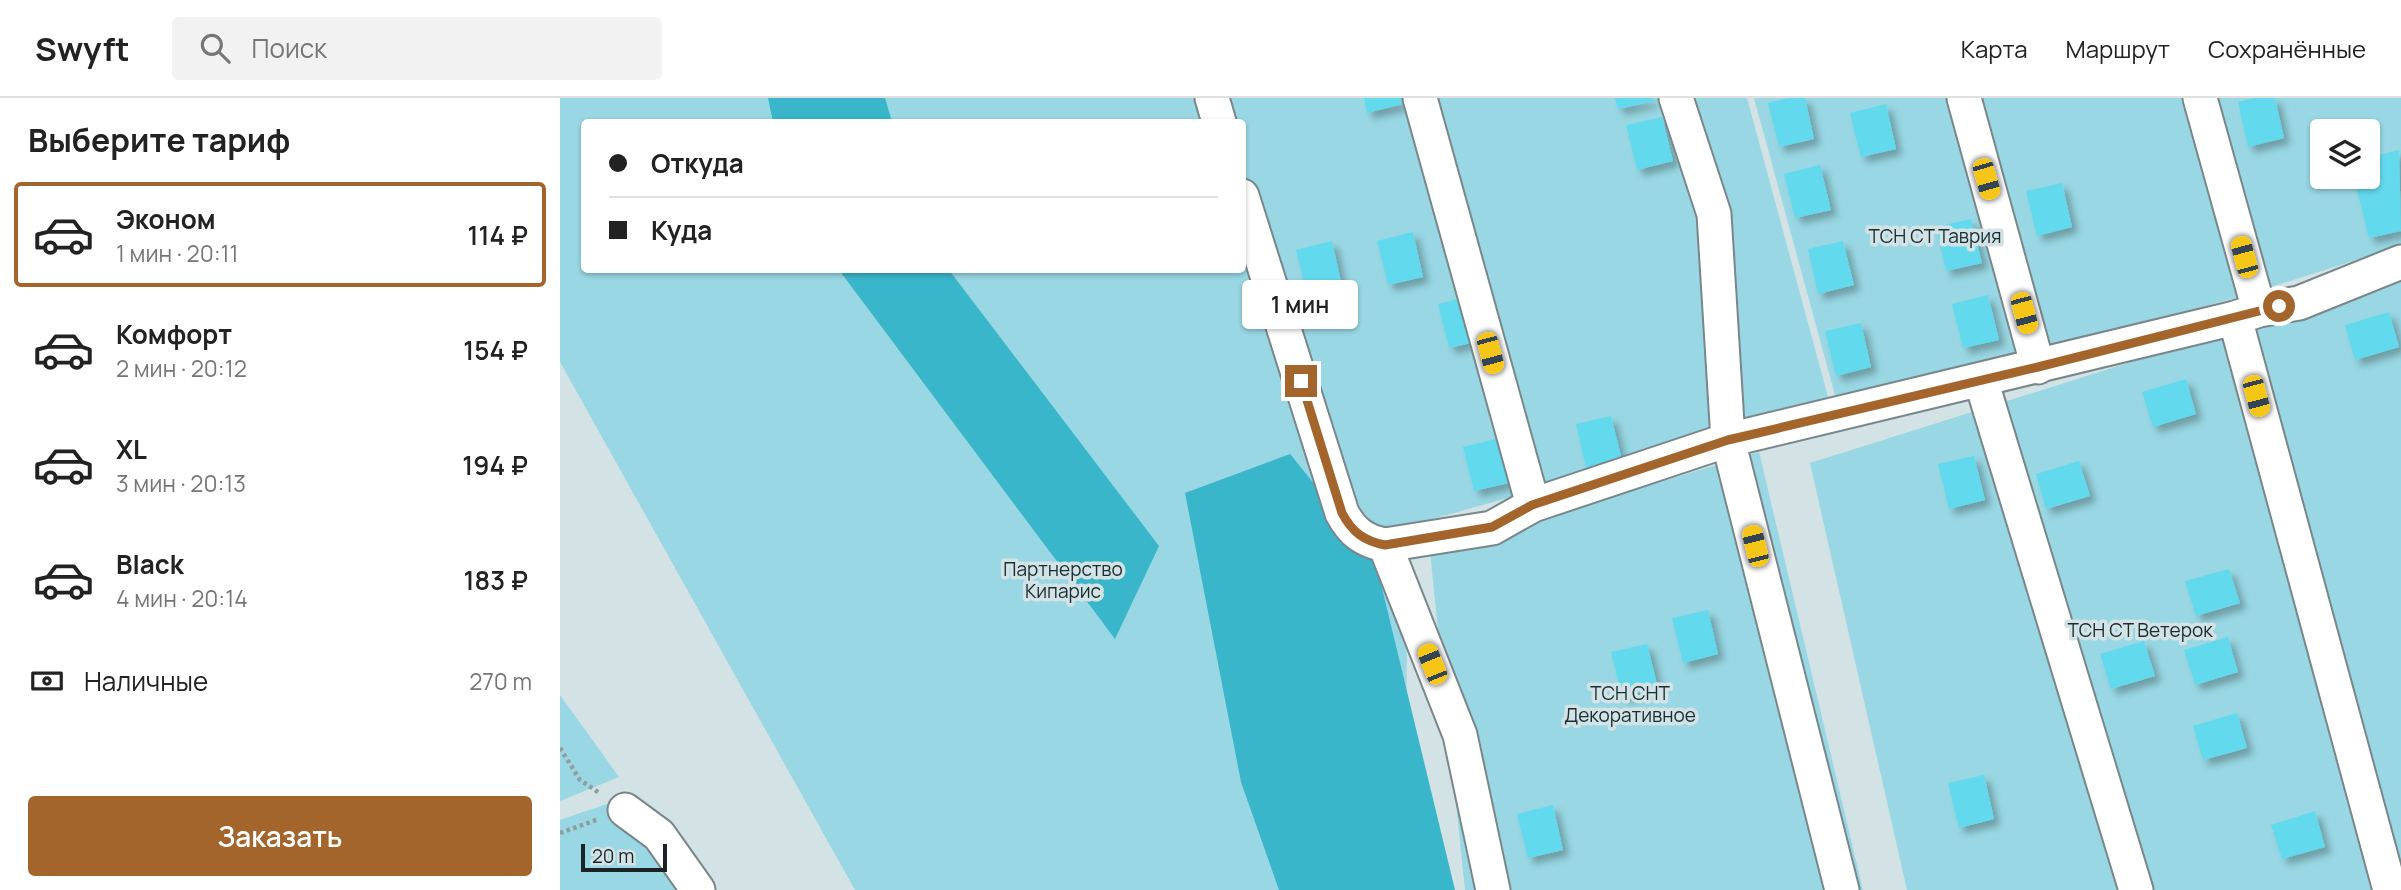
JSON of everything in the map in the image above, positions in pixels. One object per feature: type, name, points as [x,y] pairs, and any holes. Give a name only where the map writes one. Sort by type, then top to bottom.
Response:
[{"type":"street","points":[[1212,98],[1218,119]]},
{"type":"street","points":[[1420,98],[1532,505]]},
{"type":"street","points":[[1676,98],[1714,214],[1728,440],[1842,890]]},
{"type":"street","points":[[1964,98],[2038,367]]},
{"type":"street","points":[[2200,98],[2247,314],[2389,890]]},
{"type":"street","points":[[1246,209],[1342,513],[1359,536],[1385,545],[1492,527],[1532,505],[1728,440],[2299,303],[2401,262]]},
{"type":"street","points":[[1981,380],[2136,890]]},
{"type":"street","points":[[1385,545],[1460,735],[1493,890]]},
{"type":"street","points":[[625,810],[659,835],[698,890]]},
{"type":"path","points":[[560,748],[580,780],[625,810]]},
{"type":"path","points":[[560,833],[625,810]]},
{"type":"green space","name":"Партнерство Кипарис","points":[[560,98],[1747,98],[1831,408],[1407,526],[1406,890],[855,890],[560,362]]},
{"type":"green space","name":"ТСН СТ Таврия","points":[[1754,98],[2401,98],[2401,246],[2242,296],[1838,406]]},
{"type":"green space","name":"ТСН СТ Ветерок","points":[[2401,277],[2401,890],[1907,890],[1810,463]]},
{"type":"green space","name":"ТСН СНТ Декоративное","points":[[1759,452],[1863,890],[1465,890],[1430,552]]},
{"type":"green space","points":[[560,695],[619,777],[560,801]]},
{"type":"green space","points":[[633,795],[697,890],[560,890],[560,820]]},
{"type":"shaded area","points":[[768,98],[885,98],[891,119],[772,119]]},
{"type":"shaded area","points":[[841,273],[951,273],[1159,546],[1115,639]]},
{"type":"shaded area","points":[[1290,454],[1375,559],[1455,890],[1279,890],[1241,782],[1185,493]]},
{"type":"building","points":[[1364,98],[1402,98],[1403,104],[1367,113]]},
{"type":"building","points":[[1615,98],[1652,98],[1653,101],[1618,109]]},
{"type":"building","points":[[1789,98],[1805,98],[1814,139],[1779,147],[1768,103]]},
{"type":"building","points":[[2254,98],[2275,98],[2284,138],[2248,147],[2238,102]]},
{"type":"building","points":[[1886,104],[1896,149],[1861,157],[1850,113]]},
{"type":"building","points":[[1662,117],[1673,161],[1637,170],[1626,125]]},
{"type":"building","points":[[2399,150],[2401,231],[2369,238],[2357,189],[2380,189],[2380,155]]},
{"type":"building","points":[[1820,165],[1831,210],[1795,218],[1784,174]]},
{"type":"building","points":[[2062,183],[2072,227],[2037,236],[2026,191]]},
{"type":"building","points":[[1971,219],[1982,263],[1946,271],[1936,227]]},
{"type":"building","points":[[1413,232],[1423,277],[1388,285],[1377,241]]},
{"type":"building","points":[[1332,241],[1342,286],[1307,294],[1296,250]]},
{"type":"building","points":[[1843,241],[1854,285],[1818,294],[1808,249]]},
{"type":"building","points":[[1474,295],[1484,340],[1449,348],[1438,304]]},
{"type":"building","points":[[1988,295],[1999,340],[1963,348],[1952,304]]},
{"type":"building","points":[[2389,312],[2399,347],[2355,360],[2345,325]]},
{"type":"building","points":[[1861,323],[1871,367],[1836,376],[1825,331]]},
{"type":"building","points":[[2186,379],[2196,414],[2153,427],[2142,392]]},
{"type":"building","points":[[1611,416],[1622,460],[1586,468],[1576,424]]},
{"type":"building","points":[[1499,438],[1509,483],[1474,491],[1463,447]]},
{"type":"building","points":[[1974,456],[1985,500],[1949,509],[1938,464]]},
{"type":"building","points":[[2079,461],[2090,496],[2046,509],[2036,474]]},
{"type":"building","points":[[2229,569],[2240,603],[2196,616],[2185,581]]},
{"type":"building","points":[[1708,610],[1718,654],[1683,663],[1672,618]]},
{"type":"building","points":[[2228,637],[2238,672],[2195,685],[2184,650]]},
{"type":"building","points":[[2144,641],[2155,676],[2111,689],[2100,654]]},
{"type":"building","points":[[1647,644],[1658,688],[1622,697],[1611,652]]},
{"type":"building","points":[[2237,713],[2247,748],[2203,760],[2193,726]]},
{"type":"building","points":[[1984,775],[1994,819],[1959,828],[1948,783]]},
{"type":"building","points":[[1553,805],[1563,850],[1528,858],[1517,814]]},
{"type":"building","points":[[2315,811],[2325,847],[2282,859],[2271,825]]},
{"type":"route","points":[[1301,381],[1342,513],[1359,536],[1385,545],[1492,527],[1532,505],[1728,440],[2038,367],[2279,306]]}]
